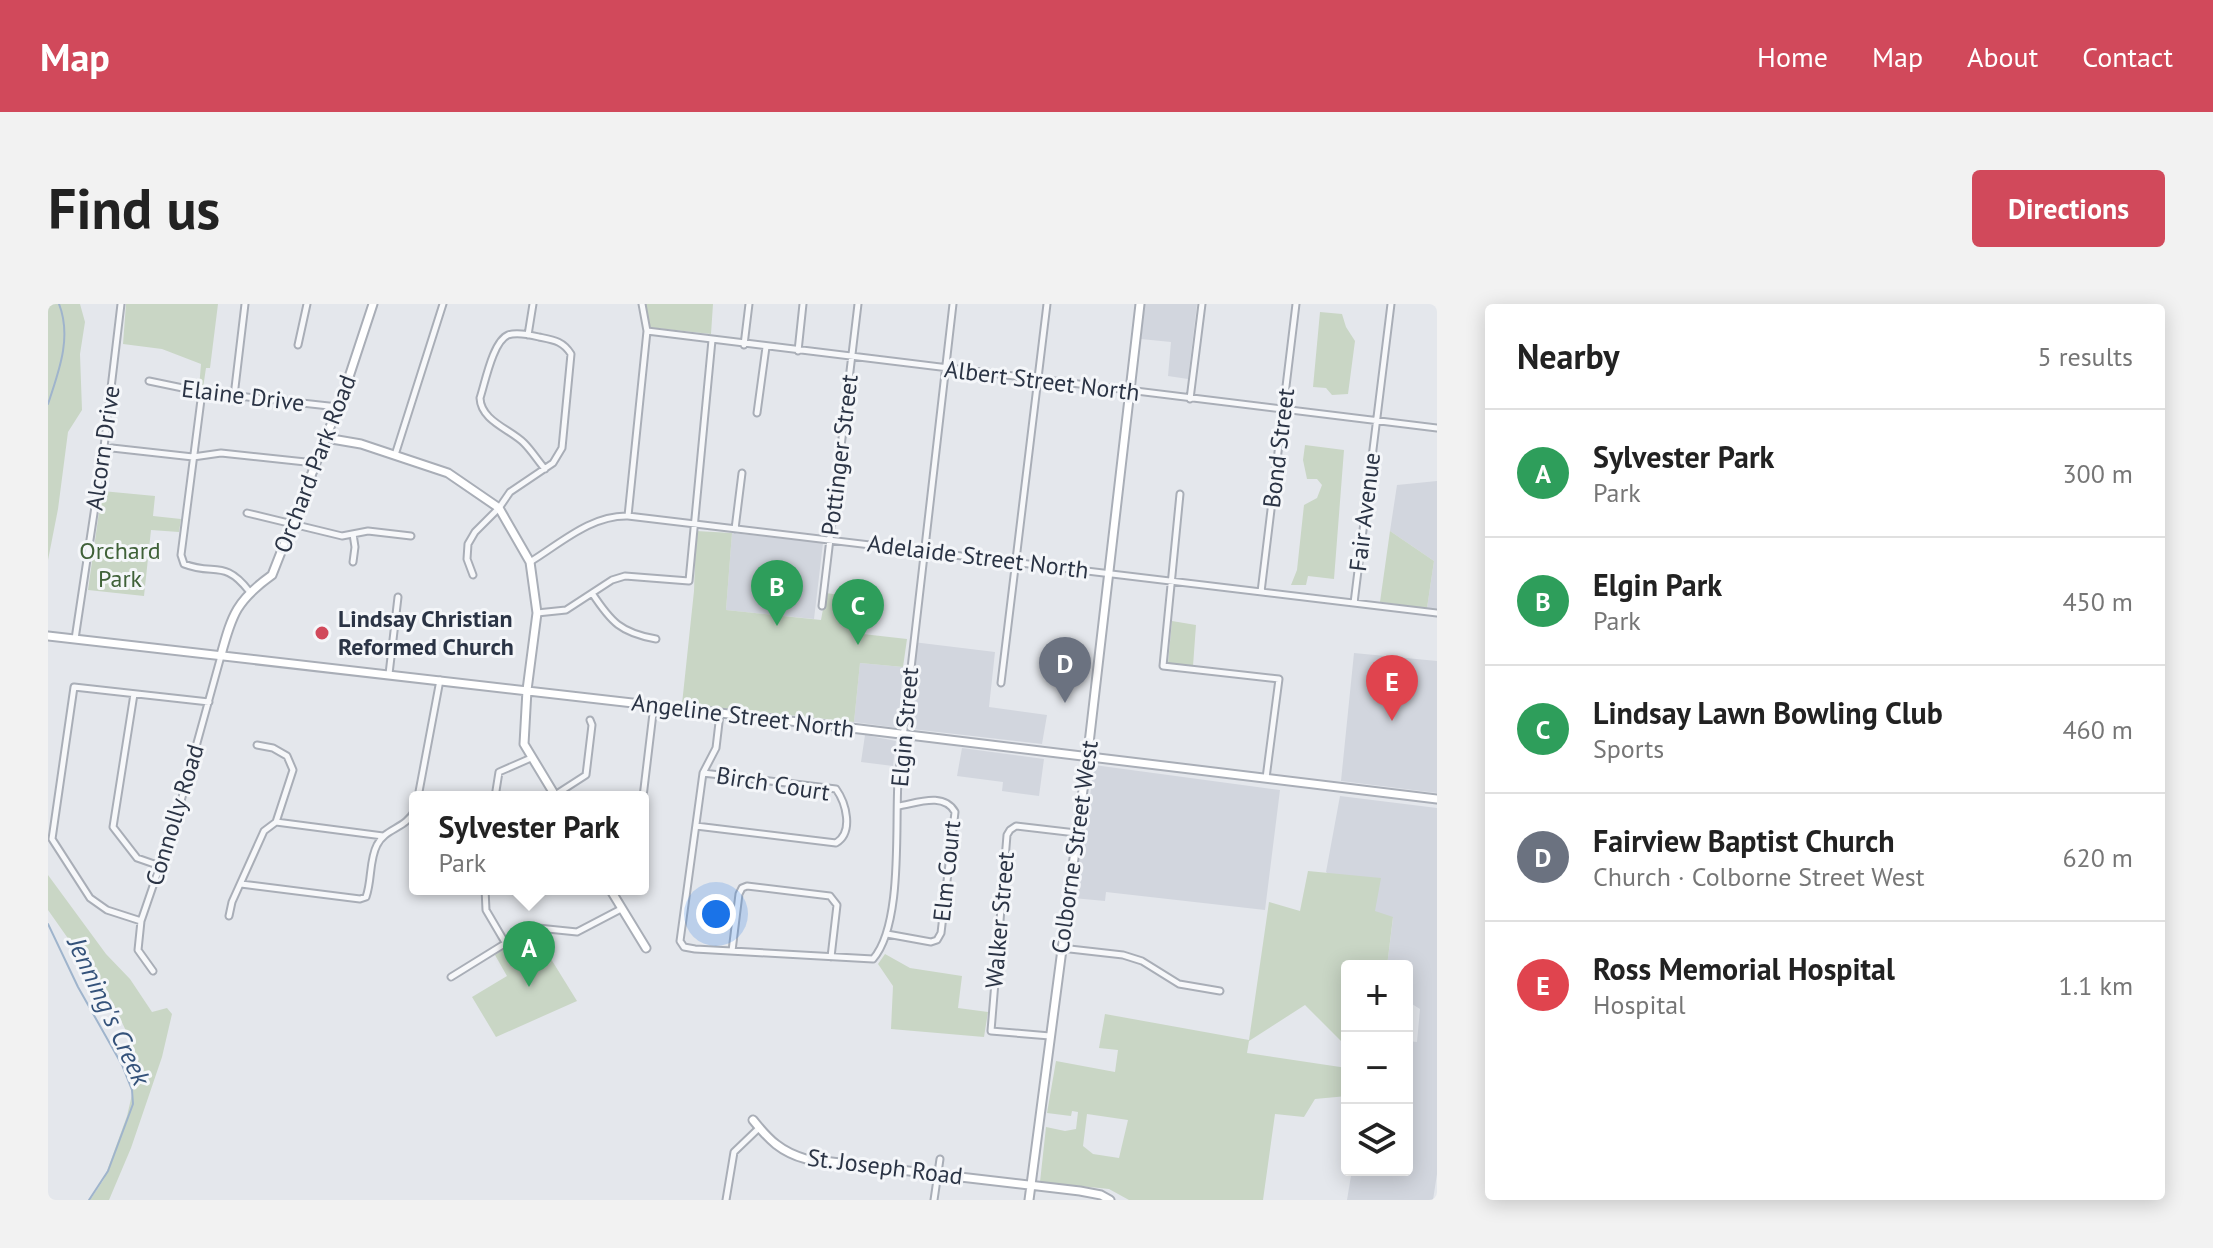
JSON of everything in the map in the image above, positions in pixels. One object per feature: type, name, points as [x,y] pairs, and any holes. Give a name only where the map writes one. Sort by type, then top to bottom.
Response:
[{"type":"main road","name":"Orchard Park Road","points":[[221,655],[230,623],[249,591],[272,575],[338,407],[373,304]]},
{"type":"main road","name":"Colborne Street West","points":[[1029,1200],[1140,304]]},
{"type":"main road","points":[[326,438],[361,444],[448,473],[499,508],[530,562],[537,613],[523,734],[531,758],[553,791]]},
{"type":"main road","name":"Angeline Street North","points":[[48,636],[1437,799]]},
{"type":"main road","points":[[613,895],[646,948]]},
{"type":"main road","name":"St. Joseph Road","points":[[753,1120],[781,1150],[806,1159],[1031,1185],[1101,1195],[1110,1200]]},
{"type":"street","name":"Alcorn Drive","points":[[75,639],[104,447],[121,304]]},
{"type":"street","points":[[234,396],[245,304]]},
{"type":"street","points":[[298,345],[307,304]]},
{"type":"street","points":[[395,455],[443,304]]},
{"type":"street","points":[[528,335],[533,304]]},
{"type":"street","points":[[628,516],[647,331],[642,304]]},
{"type":"street","points":[[744,345],[749,304]]},
{"type":"street","points":[[798,351],[803,304]]},
{"type":"street","name":"Pottinger Street","points":[[822,606],[858,304]]},
{"type":"street","name":"Elgin Street","points":[[887,934],[899,806],[897,790],[953,304]]},
{"type":"street","points":[[1001,683],[1047,304]]},
{"type":"street","points":[[1190,399],[1202,304]]},
{"type":"street","name":"Bond Street","points":[[1261,592],[1296,304]]},
{"type":"street","name":"Fair Avenue","points":[[1354,603],[1391,304]]},
{"type":"street","name":"Albert Street North","points":[[647,331],[1437,428]]},
{"type":"street","points":[[473,575],[467,559],[468,544],[475,532],[510,492],[545,469],[553,463],[562,448],[571,354],[558,340],[509,334],[498,343],[480,398],[480,407],[525,444],[545,469]]},
{"type":"street","points":[[537,613],[566,610],[625,576],[689,581],[712,340]]},
{"type":"street","points":[[757,413],[766,347]]},
{"type":"street","name":"Elaine Drive","points":[[149,381],[202,392],[338,407]]},
{"type":"street","points":[[202,392],[181,555],[184,564],[237,575],[249,591]]},
{"type":"street","points":[[112,448],[193,457],[221,453],[315,463]]},
{"type":"street","points":[[735,529],[742,473]]},
{"type":"street","points":[[1180,494],[1163,666],[1279,679],[1266,778]]},
{"type":"street","points":[[247,513],[342,536],[368,531],[411,536]]},
{"type":"street","name":"Adelaide Street North","points":[[530,562],[598,520],[628,516],[1437,613]]},
{"type":"street","points":[[353,534],[353,562]]},
{"type":"street","points":[[592,593],[609,618],[621,628],[656,639]]},
{"type":"street","points":[[389,674],[398,597]]},
{"type":"street","name":"Connolly Road","points":[[153,971],[138,950],[141,921],[176,819],[221,655]]},
{"type":"street","points":[[419,791],[440,680]]},
{"type":"street","points":[[141,921],[107,910],[90,898],[52,839],[74,687],[209,702]]},
{"type":"street","points":[[134,694],[113,827],[137,858],[160,866]]},
{"type":"street","points":[[644,791],[654,705]]},
{"type":"street","points":[[720,714],[716,748],[703,773],[680,941],[684,947],[873,959],[887,934]]},
{"type":"street","points":[[563,791],[586,775],[590,720]]},
{"type":"street","points":[[229,916],[232,902],[264,831],[276,822],[293,770],[287,756],[273,748],[257,745]]},
{"type":"street","points":[[496,791],[499,772],[531,758]]},
{"type":"street","name":"Birch Court","points":[[696,826],[836,843],[847,829],[845,805],[836,789],[703,773]]},
{"type":"street","name":"Elm Court","points":[[887,934],[931,942],[937,940],[941,933],[955,812],[953,806],[941,800],[899,806]]},
{"type":"street","points":[[276,822],[383,836]]},
{"type":"street","points":[[241,884],[360,899],[366,897],[376,846],[383,836],[409,822]]},
{"type":"street","name":"Walker Street","points":[[1050,1036],[991,1031],[1010,830],[1016,826],[1076,833]]},
{"type":"street","points":[[732,951],[739,894],[747,886],[830,896],[837,905],[831,957]]},
{"type":"street","points":[[485,895],[486,910],[506,944]]},
{"type":"street","points":[[451,977],[527,930],[538,928],[577,932],[621,909]]},
{"type":"street","points":[[1061,948],[1123,955],[1142,961],[1179,984],[1220,991]]},
{"type":"street","points":[[726,1200],[734,1152],[759,1128]]},
{"type":"street","points":[[934,1200],[940,1159]]},
{"type":"shaded area","points":[[1145,304],[1197,304],[1188,379],[1168,376],[1171,342],[1141,339]]},
{"type":"shaded area","points":[[1437,481],[1437,609],[1427,608],[1434,561],[1390,531],[1397,485]]},
{"type":"shaded area","points":[[732,533],[823,543],[814,619],[726,610]]},
{"type":"shaded area","points":[[913,642],[995,652],[989,707],[1047,715],[1042,744],[903,728]]},
{"type":"shaded area","points":[[1354,653],[1437,661],[1437,793],[1341,781]]},
{"type":"shaded area","points":[[860,663],[903,667],[898,728],[854,722]]},
{"type":"shaded area","points":[[865,735],[896,741],[893,766],[861,762]]},
{"type":"shaded area","points":[[962,748],[1044,759],[1039,796],[1002,791],[1003,782],[957,776]]},
{"type":"shaded area","points":[[1094,765],[1280,790],[1265,910],[1106,892],[1105,901],[1073,898],[1080,836],[1085,836]]},
{"type":"shaded area","points":[[1340,796],[1437,808],[1437,1174],[1433,1200],[1347,1200],[1351,1176],[1413,1176],[1413,1042],[1417,1042],[1420,1009],[1413,1005],[1413,960],[1388,960],[1393,918],[1375,912],[1326,872]]},
{"type":"green space","points":[[48,304],[80,304],[85,322],[80,354],[82,410],[68,432],[48,560]]},
{"type":"green space","points":[[126,304],[218,304],[210,368],[206,368],[203,388],[199,388],[201,364],[162,349],[123,344]]},
{"type":"green space","points":[[644,304],[713,304],[711,334],[647,327],[648,316]]},
{"type":"green space","points":[[1320,312],[1342,314],[1355,341],[1348,394],[1332,395],[1326,388],[1313,387]]},
{"type":"green space","points":[[1305,445],[1344,450],[1334,579],[1308,576],[1306,585],[1291,585],[1297,570],[1304,505],[1317,498],[1322,485],[1317,479],[1307,479],[1303,460]]},
{"type":"green space","name":"Orchard Park","points":[[102,491],[155,496],[153,516],[181,519],[179,532],[151,530],[144,596],[88,590]]},
{"type":"green space","points":[[696,531],[732,533],[726,610],[821,620],[826,593],[867,599],[863,634],[907,639],[903,667],[860,663],[854,722],[682,704],[694,591]]},
{"type":"green space","points":[[1390,531],[1434,561],[1427,608],[1380,602]]},
{"type":"green space","points":[[1172,621],[1196,625],[1193,666],[1168,663]]},
{"type":"green space","points":[[1308,871],[1381,878],[1375,911],[1393,917],[1388,960],[1341,960],[1341,1041],[1305,1005],[1249,1041],[1247,1053],[1341,1067],[1341,1097],[1315,1099],[1304,1117],[1275,1114],[1263,1200],[1129,1200],[1109,1189],[1040,1182],[1046,1127],[1065,1131],[1076,1129],[1078,1112],[1072,1111],[1071,1116],[1047,1113],[1056,1061],[1115,1072],[1118,1050],[1099,1048],[1105,1014],[1249,1040],[1269,902],[1300,911]],"holes":[[[1087,1114],[1128,1120],[1119,1158],[1093,1154],[1083,1146]]]},
{"type":"green space","points":[[48,875],[106,954],[130,979],[152,1012],[167,1008],[172,1014],[162,1057],[131,1148],[109,1200],[90,1200],[104,1179],[127,1116],[134,1086],[134,1048],[112,1001],[48,910]]},
{"type":"green space","points":[[529,932],[539,933],[535,957],[551,959],[577,1001],[496,1037],[472,997],[507,976],[495,955]]},
{"type":"green space","points":[[885,954],[910,968],[962,976],[958,1008],[988,1012],[984,1037],[891,1029],[893,986],[878,964]]},
{"type":"waterway","name":"Jenning's Creek","points":[[48,404],[60,367],[64,341],[59,304]]},
{"type":"waterway","name":"Jenning's Creek","points":[[48,924],[132,1090],[133,1104],[108,1171],[89,1200]]},
{"type":"place","name":"Elgin Park","points":[[777,626]]},
{"type":"place","name":"Lindsay Christian Reformed Church","points":[[322,633]]},
{"type":"place","name":"Lindsay Lawn Bowling Club","points":[[858,645]]},
{"type":"place","name":"Fairview Baptist Church","points":[[1065,703]]},
{"type":"place","name":"Ross Memorial Hospital","points":[[1392,721]]},
{"type":"place","name":"Sylvester Park","points":[[529,987]]}]
